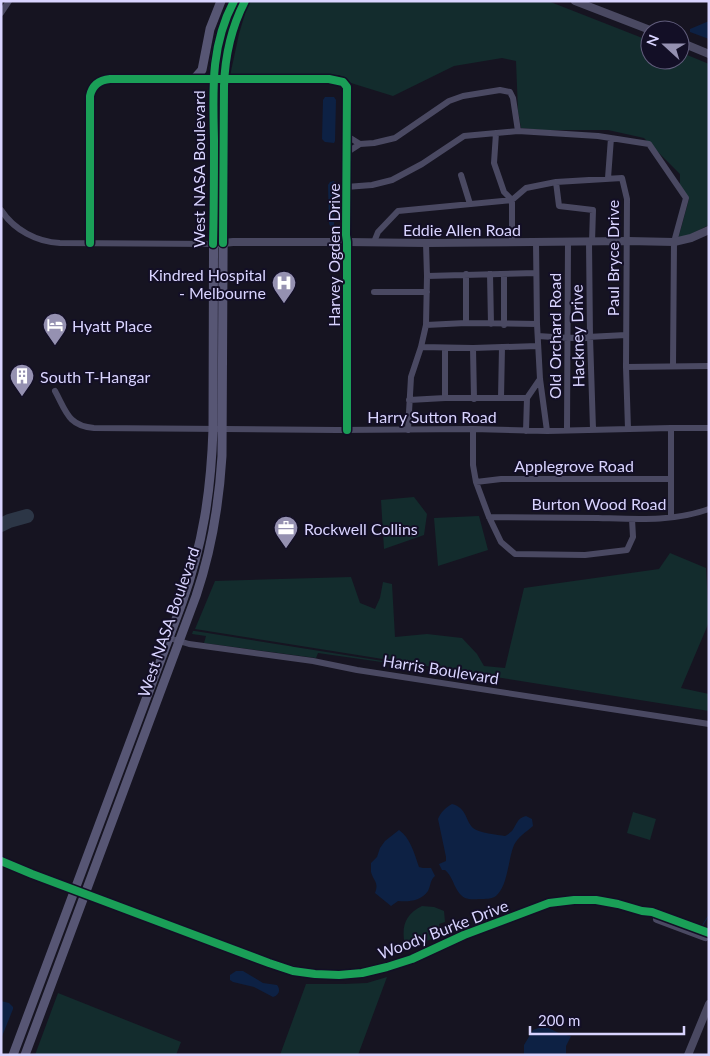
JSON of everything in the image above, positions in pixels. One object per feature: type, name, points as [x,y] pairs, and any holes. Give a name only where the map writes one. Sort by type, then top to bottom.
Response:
[{"type":"main road","points":[[195,78],[202,70],[210,29],[221,1]]},
{"type":"main road","name":"West NASA Boulevard","points":[[13,1055],[169,638],[192,574],[202,537],[209,488],[212,429],[214,78],[220,37],[234,1]]},
{"type":"main road","name":"West NASA Boulevard","points":[[25,1055],[202,580],[214,531],[221,479],[223,429],[224,78],[228,44],[232,29],[244,3]]},
{"type":"main road","points":[[140,716],[150,720]]},
{"type":"street","points":[[1,13],[9,1]]},
{"type":"street","points":[[575,1],[640,26]]},
{"type":"street","points":[[690,46],[709,54]]},
{"type":"street","points":[[90,244],[90,96],[92,89],[99,82],[107,79],[224,78]]},
{"type":"street","name":"Harvey Ogden Drive","points":[[224,78],[329,79],[343,82],[347,87],[347,430]]},
{"type":"street","points":[[346,153],[360,144],[395,138],[449,101],[463,96],[500,90],[510,92],[513,98],[518,131]]},
{"type":"street","points":[[346,187],[372,185],[392,180],[422,164],[464,136],[518,131],[611,138],[649,144],[686,198],[674,242],[673,366]]},
{"type":"street","points":[[496,133],[494,164],[504,192],[512,200],[512,242]]},
{"type":"street","points":[[347,136],[360,144]]},
{"type":"street","points":[[608,178],[611,138]]},
{"type":"street","points":[[461,175],[470,204]]},
{"type":"street","name":"Paul Bryce Drive","points":[[374,242],[378,232],[398,211],[512,200],[526,188],[556,182],[622,178],[627,199],[626,367],[628,429]]},
{"type":"street","name":"Hackney Drive","points":[[556,182],[558,206],[593,210],[590,337],[593,429]]},
{"type":"street","points":[[2,213],[21,230],[39,239],[56,243],[213,244]]},
{"type":"street","name":"Eddie Allen Road","points":[[213,244],[674,242],[691,238],[709,230]]},
{"type":"street","points":[[536,242],[538,346],[540,380],[547,431]]},
{"type":"street","name":"Old Orchard Road","points":[[568,242],[568,430]]},
{"type":"street","points":[[408,430],[411,376],[426,325],[426,243]]},
{"type":"street","points":[[427,276],[536,273]]},
{"type":"street","points":[[466,274],[466,324]]},
{"type":"street","points":[[490,274],[491,324]]},
{"type":"street","points":[[504,274],[504,325]]},
{"type":"street","points":[[374,292],[427,292]]},
{"type":"street","points":[[426,325],[537,324]]},
{"type":"street","points":[[538,336],[568,338],[626,335]]},
{"type":"street","points":[[421,347],[538,346]]},
{"type":"street","points":[[501,398],[502,347]]},
{"type":"street","points":[[445,348],[445,398]]},
{"type":"street","points":[[473,348],[474,399]]},
{"type":"street","points":[[626,367],[709,366]]},
{"type":"street","points":[[526,431],[527,398],[540,380]]},
{"type":"street","name":"Harry Sutton Road","points":[[55,391],[72,420],[82,427],[99,428],[473,429],[526,431],[709,428]]},
{"type":"street","points":[[409,400],[527,398]]},
{"type":"street","points":[[671,428],[671,517]]},
{"type":"street","points":[[473,429],[476,482],[501,542],[515,554],[585,555],[627,550],[633,537],[632,519]]},
{"type":"street","name":"Applegrove Road","points":[[476,482],[501,479],[671,479]]},
{"type":"street","name":"Burton Wood Road","points":[[489,517],[632,519],[671,517],[709,509]]},
{"type":"street","name":"Harris Boulevard","points":[[169,638],[189,644],[313,661],[357,670],[709,724]]},
{"type":"street","points":[[1,861],[75,889]]},
{"type":"street","name":"Woody Burke Drive","points":[[75,889],[269,963],[293,971],[316,974],[362,973],[387,967],[412,959],[464,936],[549,903],[574,900],[596,900],[652,912],[709,933]]},
{"type":"street","name":"Woody Burke Drive","points":[[642,911],[648,916],[709,938]]},
{"type":"street","points":[[688,1055],[709,1004]]},
{"type":"green space","points":[[250,1],[548,1],[640,37],[640,70],[690,70],[690,56],[709,64],[709,225],[678,239],[689,199],[680,185],[680,174],[644,138],[608,130],[542,130],[521,128],[518,111],[516,61],[502,58],[454,66],[393,96],[351,83],[339,75],[230,76]]},
{"type":"green space","points":[[414,497],[427,514],[424,535],[384,549],[381,500]]},
{"type":"green space","points":[[479,516],[488,550],[438,566],[434,518]]},
{"type":"green space","points":[[670,553],[706,568],[709,622],[681,688],[709,694],[709,711],[195,629],[215,581],[351,577],[360,603],[375,609],[380,598],[383,582],[392,584],[395,637],[427,634],[462,638],[477,654],[484,666],[505,668],[524,588],[659,569]]},
{"type":"green space","points":[[193,631],[452,672],[318,653],[316,658],[204,643],[206,636],[192,634]]},
{"type":"green space","points":[[633,812],[656,819],[650,840],[627,833]]},
{"type":"green space","points":[[422,906],[434,907],[444,911],[445,922],[439,924],[441,935],[417,945],[405,945],[404,927],[408,917]]},
{"type":"green space","points":[[387,977],[358,1055],[280,1055],[306,984],[367,983]]},
{"type":"green space","points":[[58,993],[181,1042],[176,1055],[35,1055]]},
{"type":"water","points":[[709,21],[709,39],[690,32],[690,29]]},
{"type":"water","points":[[325,97],[334,97],[336,100],[334,143],[325,142],[322,139],[323,100]]},
{"type":"water","points":[[334,181],[336,185],[334,225],[330,226],[328,185]]},
{"type":"water","points":[[452,804],[463,811],[473,828],[489,834],[505,836],[512,831],[521,818],[526,816],[532,819],[533,826],[514,845],[503,886],[494,897],[484,899],[465,898],[458,892],[448,873],[442,870],[439,864],[446,861],[446,857],[438,819],[440,814]]},
{"type":"water","points":[[399,830],[409,842],[419,867],[431,868],[435,876],[431,881],[428,891],[422,897],[410,901],[398,901],[391,906],[375,893],[376,884],[371,872],[371,863],[377,857],[385,841]]},
{"type":"water","points":[[236,971],[243,971],[263,983],[277,985],[279,992],[273,997],[254,987],[233,982],[230,980],[230,975]]},
{"type":"water","points":[[1,1001],[9,1003],[13,1009],[1,1039]]},
{"type":"water","points":[[544,1026],[561,1034],[571,1036],[566,1046],[566,1055],[524,1055],[524,1045],[533,1030]]},
{"type":"waterway","points":[[702,926],[709,915]]},
{"type":"waterway","points":[[1,989],[1,994]]},
{"type":"taxiway","points":[[1,525],[27,516]]},
{"type":"cycle path","points":[[213,244],[213,104],[215,69],[221,35],[234,1]]},
{"type":"cycle path","points":[[223,243],[224,86],[227,53],[232,32],[245,1]]},
{"type":"cycle path","points":[[90,243],[90,96],[92,89],[99,82],[110,79],[329,79],[343,82],[347,87],[347,430]]},
{"type":"cycle path","points":[[1,861],[269,963],[293,971],[315,974],[339,975],[362,973],[387,967],[412,959],[464,935],[549,903],[574,900],[596,900],[652,912],[709,933]]},
{"type":"place","name":"Kindred Hospital - Melbourne","points":[[284,304]]},
{"type":"place","name":"Hyatt Place","points":[[55,346]]},
{"type":"place","name":"South T-Hangar","points":[[22,397]]},
{"type":"place","name":"Rockwell Collins","points":[[286,549]]}]
